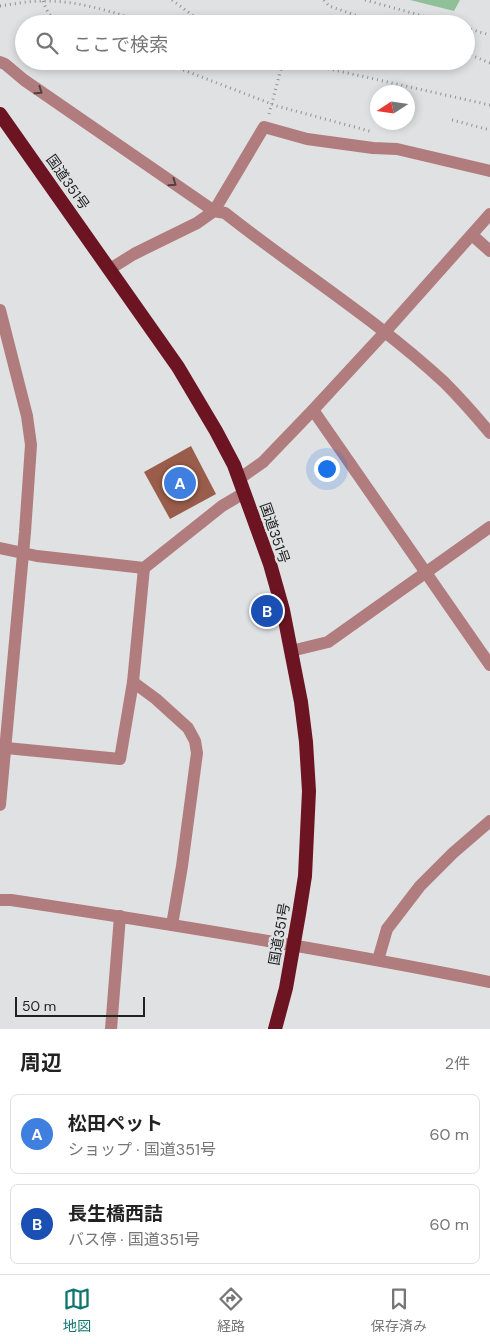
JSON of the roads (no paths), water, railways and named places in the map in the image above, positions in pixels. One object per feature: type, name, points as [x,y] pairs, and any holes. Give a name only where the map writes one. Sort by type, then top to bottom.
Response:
[{"type":"highway","name":"国道351号","points":[[0,114],[178,367],[234,465],[270,564],[283,610],[301,702],[309,791],[304,876],[294,946],[286,988],[275,1029]]},
{"type":"street","points":[[0,62],[214,210],[225,213],[385,332],[443,382],[470,408],[490,432]]},
{"type":"street","points":[[110,269],[128,257],[197,223],[214,210],[264,127],[307,139],[373,148],[396,149],[490,171]]},
{"type":"street","points":[[239,479],[263,462],[313,410],[490,214]]},
{"type":"street","points":[[472,235],[490,250]]},
{"type":"street","points":[[0,310],[27,416],[30,445],[23,552],[0,805]]},
{"type":"street","points":[[313,410],[490,665]]},
{"type":"street","points":[[0,548],[37,556],[144,568],[222,506],[244,493]]},
{"type":"street","points":[[291,651],[328,642],[490,527]]},
{"type":"street","points":[[6,748],[120,759],[133,682],[144,568]]},
{"type":"street","points":[[133,682],[156,699],[188,728],[195,741],[197,753],[172,925]]},
{"type":"street","points":[[378,960],[387,929],[420,886],[490,820]]},
{"type":"street","points":[[0,900],[120,916],[378,960],[490,982]]},
{"type":"street","points":[[111,1029],[120,916]]},
{"type":"place","name":"松田ペット","points":[[180,483]]},
{"type":"place","name":"長生橋西詰","points":[[267,611]]}]
